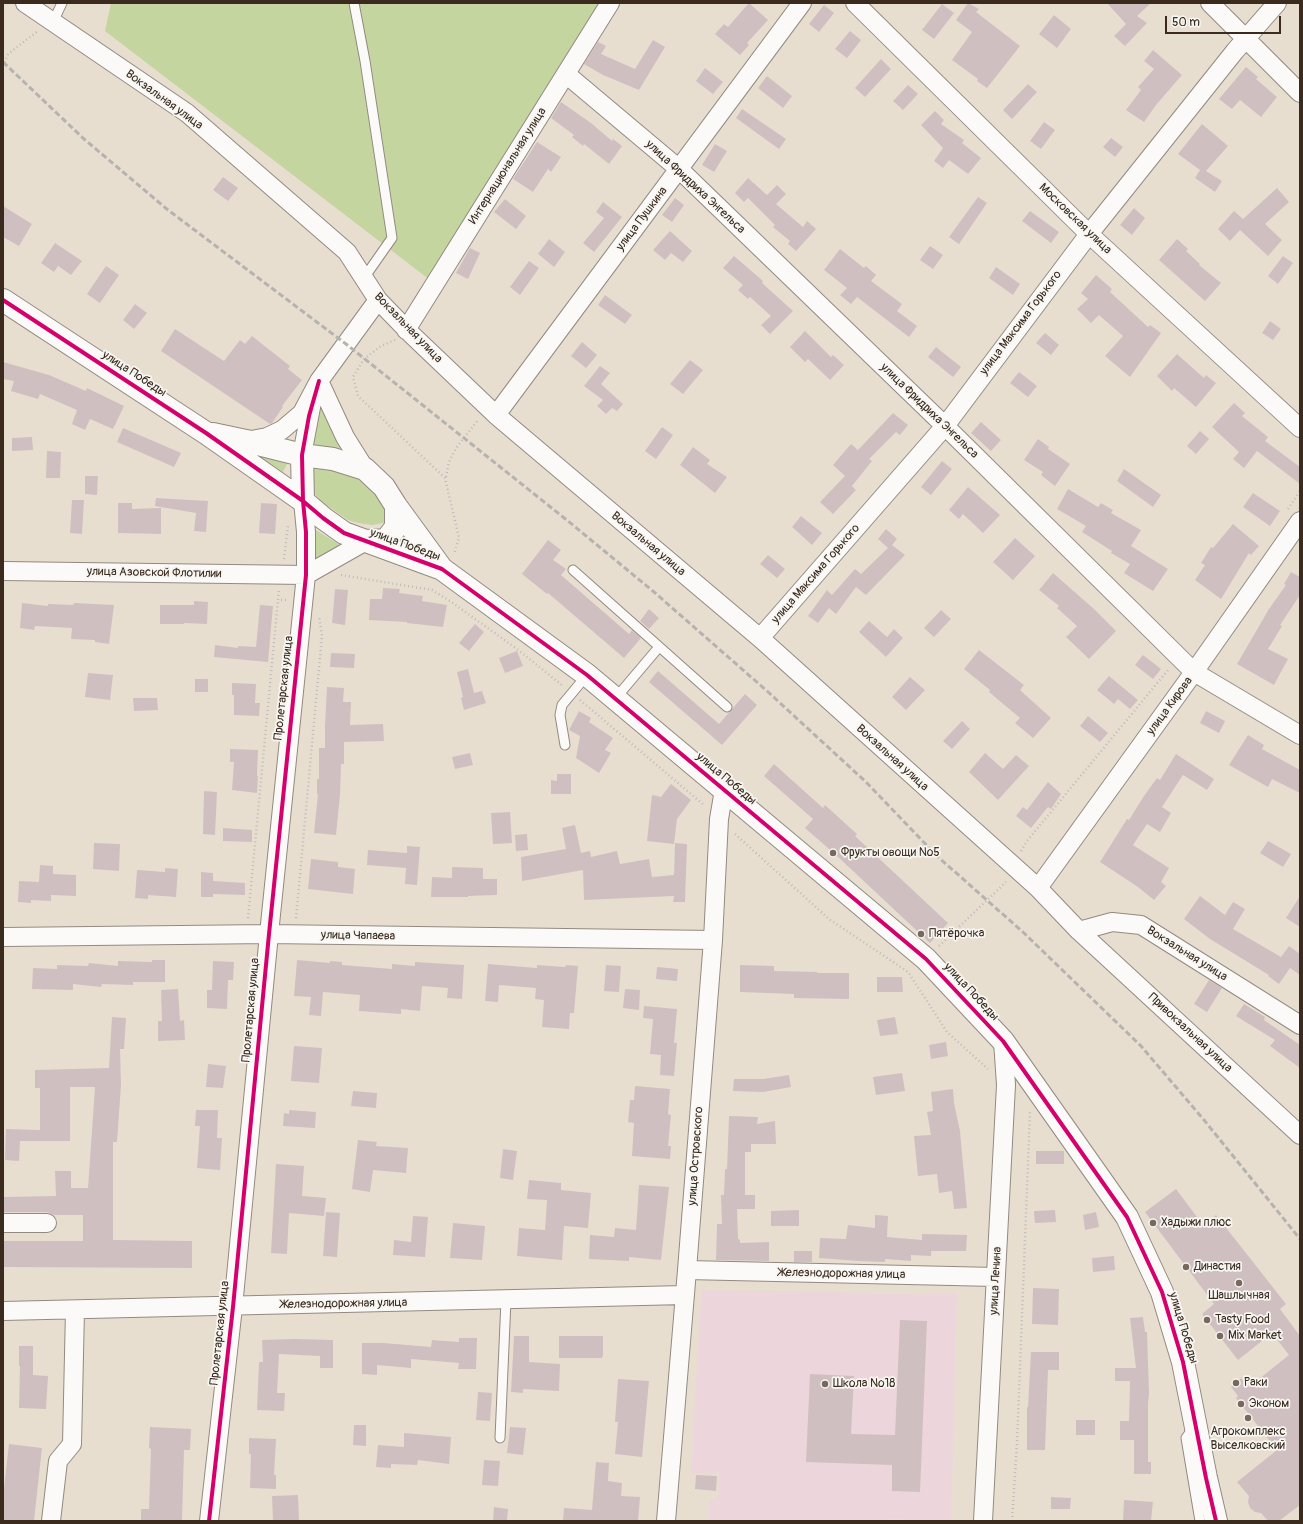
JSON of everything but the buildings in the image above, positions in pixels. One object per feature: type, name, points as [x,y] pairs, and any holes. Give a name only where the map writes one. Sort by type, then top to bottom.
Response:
[{"type":"street","name":"Вокзальная улица","points":[[25,3],[187,113],[347,252],[378,300],[409,332],[492,411],[760,638],[1038,888],[1079,931],[1112,922],[1141,926],[1300,1025]]},
{"type":"street","name":"Интернациональная улица","points":[[409,332],[610,3]]},
{"type":"street","name":"улица Пушкина","points":[[492,411],[679,169],[802,3]]},
{"type":"street","name":"Московская улица","points":[[855,3],[1089,234],[1300,428]]},
{"type":"street","points":[[1210,3],[1300,93]]},
{"type":"street","name":"улица Максима Горького","points":[[760,638],[945,426],[1089,234],[1246,38],[1277,3]]},
{"type":"street","name":"улица Фридриха Энгельса","points":[[566,74],[679,169],[945,426],[1194,672],[1300,736]]},
{"type":"street","name":"улица Победы","points":[[3,300],[206,433],[303,501],[344,533],[442,569],[587,675],[926,959],[1004,1041],[1127,1217],[1162,1292],[1183,1362],[1216,1521]]},
{"type":"street","points":[[246,441],[267,437],[282,430],[302,412],[319,380],[378,300]]},
{"type":"street","points":[[303,501],[302,455],[309,416],[319,380]]},
{"type":"street","points":[[319,380],[346,437],[366,469]]},
{"type":"street","name":"улица Победы","points":[[206,433],[302,455],[333,459],[366,469],[384,487],[442,569]]},
{"type":"street","name":"Пролетарская улица","points":[[209,1521],[233,1306],[306,575],[306,532],[303,501]]},
{"type":"street","points":[[306,575],[366,541],[386,540],[396,527],[396,506]]},
{"type":"street","name":"улица Кирова","points":[[1038,888],[1194,672],[1293,516]]},
{"type":"street","name":"улица Азовской Флотилии","points":[[3,571],[306,575]]},
{"type":"street","name":"улица Островского","points":[[666,1521],[713,940],[719,819],[724,790]]},
{"type":"street","name":"Привокзальная улица","points":[[1079,931],[1300,1135]]},
{"type":"street","name":"улица Чапаева","points":[[3,937],[269,934],[713,940]]},
{"type":"street","name":"улица Ленина","points":[[983,1521],[1006,1085],[1004,1041]]},
{"type":"street","points":[[3,1223],[47,1224]]},
{"type":"street","name":"Железнодорожная улица","points":[[687,1270],[996,1277]]},
{"type":"street","name":"Железнодорожная улица","points":[[3,1311],[685,1295]]},
{"type":"street","points":[[51,1521],[58,1461],[72,1444],[75,1310]]},
{"type":"lane","points":[[53,22],[62,3]]},
{"type":"lane","points":[[354,3],[365,61],[392,238],[364,278]]},
{"type":"lane","points":[[572,570],[727,707]]},
{"type":"lane","points":[[615,699],[659,647]]},
{"type":"lane","points":[[565,746],[560,714],[562,705],[587,675]]},
{"type":"lane","points":[[500,1438],[506,1300]]},
{"type":"lane","points":[[1196,1425],[1186,1438],[1200,1521]]},
{"type":"path","points":[[3,66],[8,54],[53,22]]},
{"type":"path","points":[[409,332],[381,346],[364,359],[353,377],[358,396],[445,478]]},
{"type":"path","points":[[428,589],[433,578],[455,552],[459,538],[445,478],[449,462],[456,448],[492,411]]},
{"type":"path","points":[[1293,516],[1300,491]]},
{"type":"path","points":[[247,935],[278,600],[288,520]]},
{"type":"path","points":[[334,574],[432,590],[469,614],[517,649],[719,819],[828,919],[908,972],[947,1032],[1006,1085]]},
{"type":"path","points":[[278,600],[303,600]]},
{"type":"path","points":[[294,935],[322,636],[319,615]]},
{"type":"path","points":[[908,972],[926,959],[1006,883],[1012,866],[1027,841],[1179,656]]},
{"type":"path","points":[[1012,1521],[1018,1427],[1030,1109]]},
{"type":"shaded area","name":"Школа №18","points":[[701,1290],[957,1294],[951,1520],[884,1519],[884,1521],[709,1521],[709,1499],[718,1499],[719,1474],[691,1473]]},
{"type":"green space","points":[[111,3],[603,3],[430,280],[105,31]]},
{"type":"green space","points":[[320,393],[342,448],[309,446]]},
{"type":"green space","points":[[253,453],[288,462],[283,472]]},
{"type":"green space","points":[[341,466],[385,495],[388,522],[372,525],[348,520],[322,502],[314,493],[310,479],[315,468]]},
{"type":"green space","points":[[316,530],[340,545],[311,565]]},
{"type":"railway","points":[[3,62],[84,139],[168,210],[346,344],[568,521],[654,592],[767,691],[866,782],[937,856],[1024,933],[1141,1046],[1204,1120],[1300,1239]]},
{"type":"cycle path","points":[[3,300],[206,433],[303,501],[344,533],[442,569],[587,675],[926,959],[1003,1041],[1127,1217],[1162,1292],[1183,1362],[1216,1521]]},
{"type":"cycle path","points":[[209,1521],[233,1307],[306,575],[306,532],[303,501],[302,455],[309,416],[319,381]]},
{"type":"place","name":"Фрукты овощи №5","points":[[833,853]]},
{"type":"place","name":"Пятёрочка","points":[[921,934]]},
{"type":"place","name":"Хадыжи плюс","points":[[1153,1223]]},
{"type":"place","name":"Династия","points":[[1186,1267]]},
{"type":"place","name":"Шашлычная","points":[[1239,1283]]},
{"type":"place","name":"Tasty Food","points":[[1207,1320]]},
{"type":"place","name":"Mix Market","points":[[1220,1336]]},
{"type":"place","name":"Раки","points":[[1236,1383]]},
{"type":"place","name":"Школа №18","points":[[825,1384]]},
{"type":"place","name":"Эконом","points":[[1241,1404]]},
{"type":"place","name":"Агрокомплекс Выселковский","points":[[1248,1418]]}]
